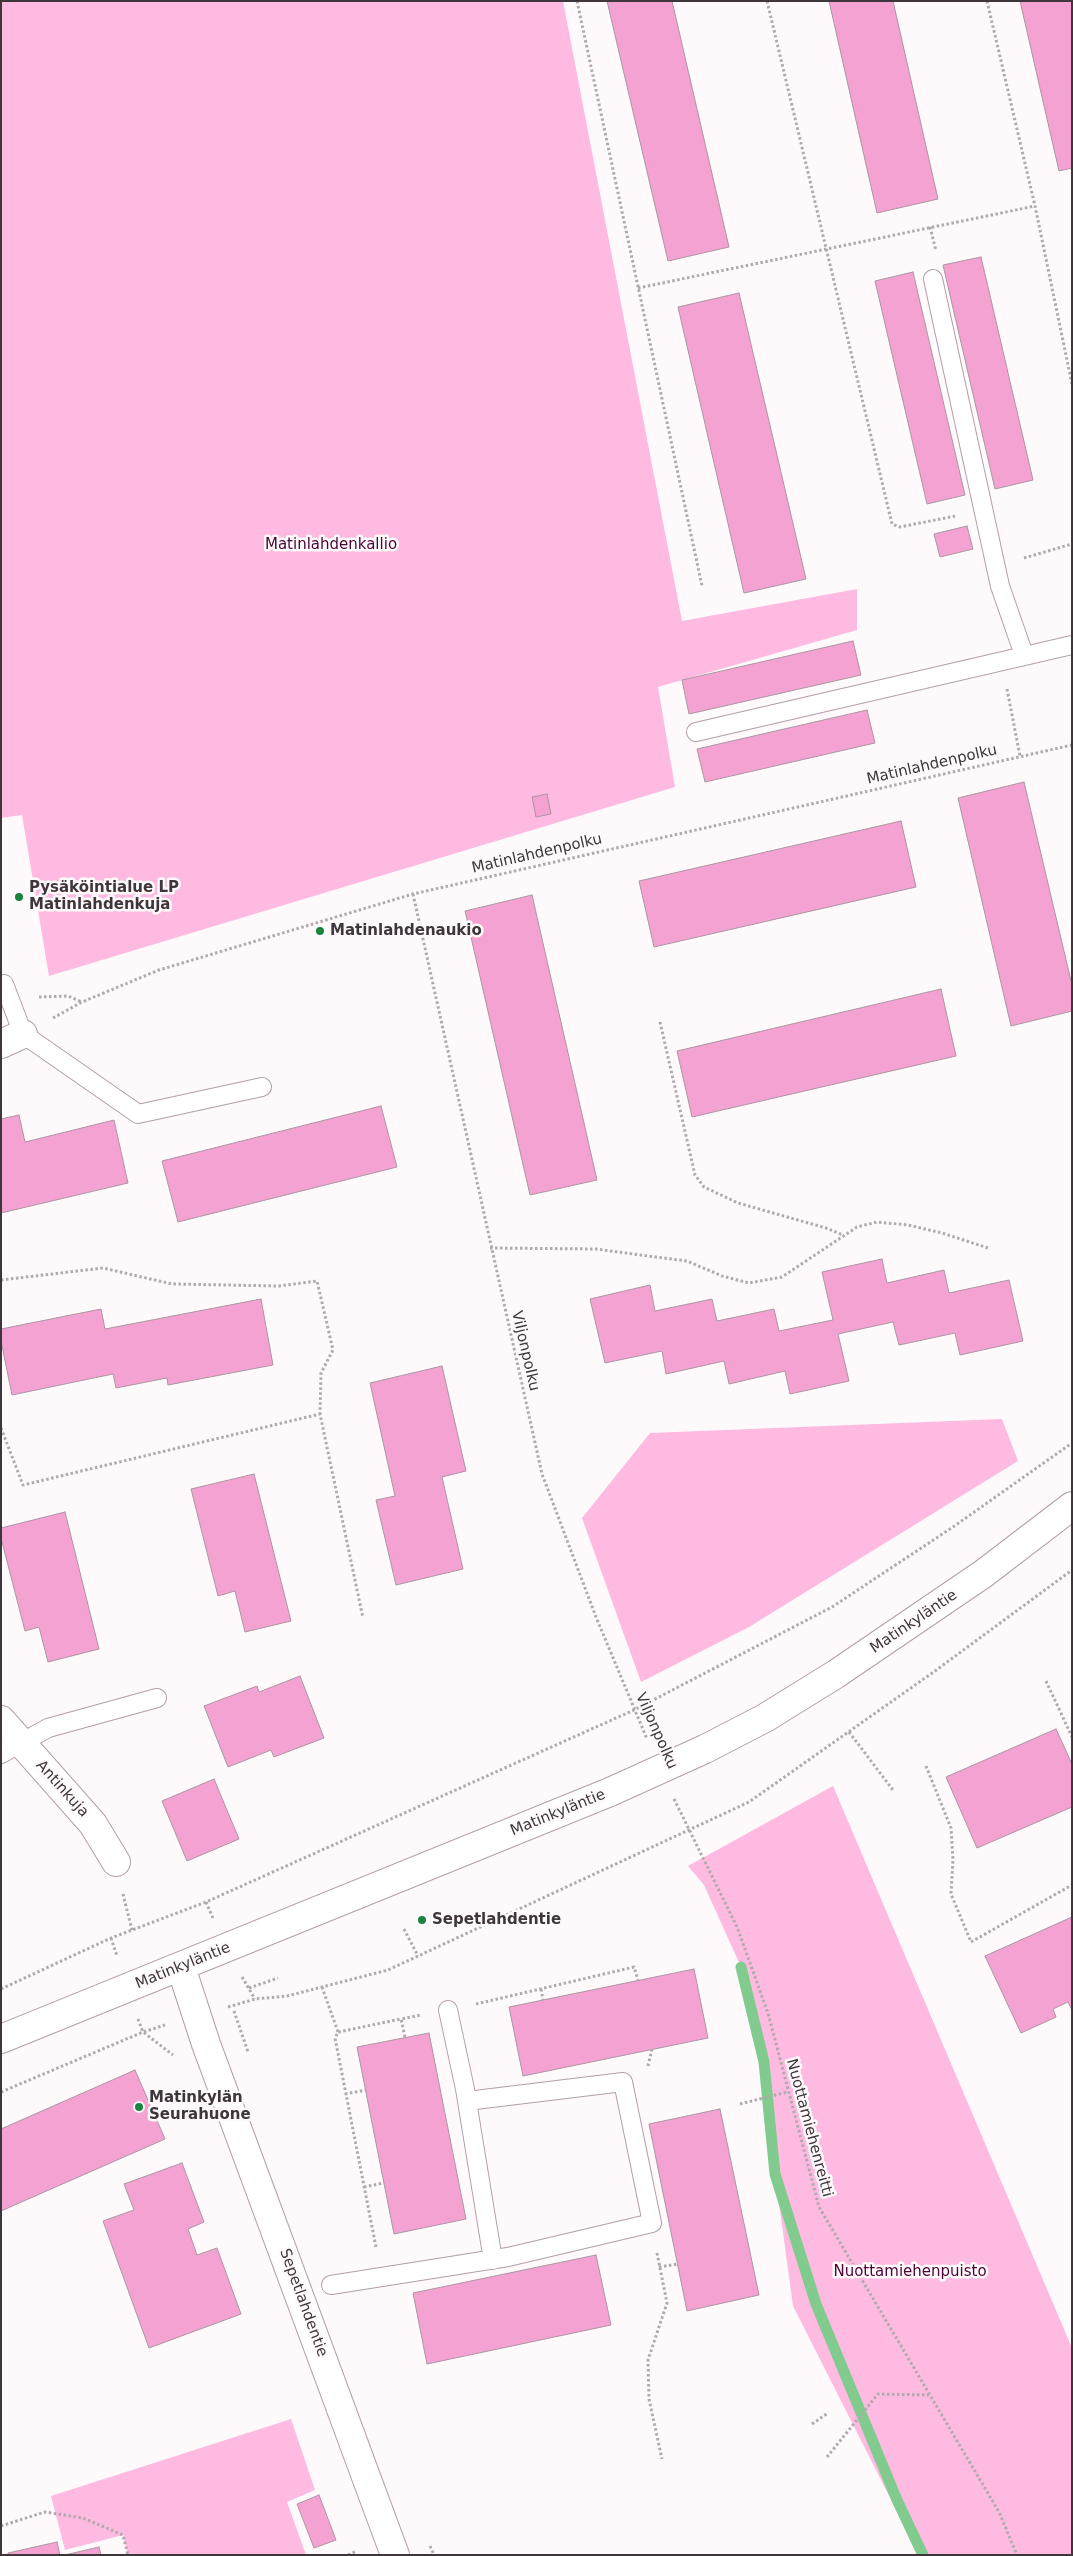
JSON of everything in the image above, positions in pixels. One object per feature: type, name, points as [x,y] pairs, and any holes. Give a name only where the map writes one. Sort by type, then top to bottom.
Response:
[{"type":"main road","name":"Matinkyläntie","points":[[1,2039],[610,1792],[705,1749],[765,1718],[898,1633],[983,1574],[1072,1506]]},
{"type":"main road","name":"Antinkuja","points":[[1,1720],[11,1749],[93,1824],[116,1862]]},
{"type":"main road","name":"Sepetlahdentie","points":[[181,1967],[395,2555]]},
{"type":"lane","points":[[933,279],[985,510],[1000,586],[1024,655]]},
{"type":"lane","points":[[696,732],[1072,645]]},
{"type":"lane","points":[[4,984],[12,1039],[138,1114],[262,1087]]},
{"type":"lane","points":[[11,1749],[48,1728],[157,1698]]},
{"type":"lane","points":[[448,2010],[467,2101],[493,2260]]},
{"type":"lane","points":[[331,2285],[493,2260],[652,2222],[623,2082],[467,2101]]},
{"type":"path","points":[[577,1],[702,586]]},
{"type":"path","points":[[768,1],[892,524],[900,527],[985,510]]},
{"type":"path","points":[[987,1],[1035,206],[1072,384]]},
{"type":"path","points":[[638,288],[1035,206]]},
{"type":"path","points":[[930,227],[933,239]]},
{"type":"path","name":"Matinlahdenpolku","points":[[12,1039],[82,1002],[158,970],[413,894],[1072,745]]},
{"type":"path","name":"Viljonpolku","points":[[413,894],[490,1248],[542,1474],[634,1710],[650,1745]]},
{"type":"path","points":[[660,1022],[695,1175],[704,1187],[738,1203],[826,1228],[843,1236]]},
{"type":"path","points":[[490,1248],[596,1249],[687,1261],[722,1276],[749,1283],[782,1277],[858,1227],[877,1222],[942,1233],[988,1248]]},
{"type":"path","points":[[1,1280],[103,1268],[172,1284],[280,1286],[317,1281],[333,1350],[322,1373],[320,1414],[363,1618]]},
{"type":"path","points":[[1,1428],[23,1485],[320,1414]]},
{"type":"path","points":[[1,1989],[111,1938],[216,1898],[634,1710],[832,1607],[953,1527],[1072,1442]]},
{"type":"path","points":[[1,2092],[143,2032],[255,1999],[287,1996],[388,1970],[690,1831],[749,1802],[1072,1570]]},
{"type":"path","points":[[1046,1681],[1072,1737]]},
{"type":"path","points":[[849,1732],[893,1790]]},
{"type":"path","points":[[926,1766],[951,1828],[953,1860],[951,1894],[971,1942],[1072,1885]]},
{"type":"path","name":"Nuottamiehenreitti","points":[[673,1796],[737,1927],[768,2013],[787,2092],[819,2207],[999,2512],[1017,2555]]},
{"type":"path","points":[[404,1929],[418,1956]]},
{"type":"path","points":[[338,2032],[541,1990],[634,1967],[638,1980]]},
{"type":"path","points":[[249,1988],[278,1978]]},
{"type":"path","points":[[322,1987],[338,2032],[335,2038],[335,2045],[382,2277]]},
{"type":"path","points":[[541,1990],[543,2000]]},
{"type":"path","points":[[401,2019],[405,2037]]},
{"type":"path","points":[[345,2094],[366,2090]]},
{"type":"path","points":[[740,2104],[787,2092]]},
{"type":"path","points":[[364,2187],[384,2183]]},
{"type":"path","points":[[652,2222],[667,2303],[648,2360],[649,2399],[662,2459]]},
{"type":"path","points":[[660,2267],[678,2264]]},
{"type":"path","points":[[827,2457],[878,2394],[930,2395]]},
{"type":"path","points":[[812,2424],[828,2413]]},
{"type":"path","points":[[1,2526],[45,2512],[83,2518],[123,2535],[128,2555]]},
{"type":"green space","name":"Matinlahdenkallio","points":[[1,1],[563,1],[682,621],[857,589],[857,630],[658,687],[675,787],[49,976],[22,815],[1,818]]},
{"type":"green space","points":[[1002,1419],[1018,1461],[749,1627],[641,1682],[582,1518],[650,1433]]},
{"type":"green space","name":"Nuottamiehenpuisto","points":[[833,1786],[1072,2348],[1072,2555],[919,2555],[793,2306],[775,2174],[764,2062],[741,1967],[704,1885],[688,1866]]},
{"type":"green space","points":[[291,2419],[315,2490],[287,2502],[306,2555],[128,2555],[123,2535],[65,2550],[51,2496]]},
{"type":"building","points":[[607,1],[672,1],[729,247],[668,261]]},
{"type":"building","points":[[829,1],[893,1],[938,199],[877,213]]},
{"type":"building","points":[[1020,1],[1072,1],[1072,168],[1059,171]]},
{"type":"building","points":[[981,257],[1033,480],[995,489],[943,265]]},
{"type":"building","points":[[913,272],[965,495],[927,504],[875,281]]},
{"type":"building","points":[[739,293],[806,579],[744,593],[678,307]]},
{"type":"building","points":[[967,526],[973,549],[940,557],[934,534]]},
{"type":"building","points":[[853,641],[861,675],[689,714],[682,680]]},
{"type":"building","points":[[867,710],[875,743],[705,782],[697,749]]},
{"type":"building","points":[[1024,782],[1072,985],[1072,1011],[1011,1026],[958,798]]},
{"type":"building","points":[[547,794],[551,814],[536,817],[532,797]]},
{"type":"building","points":[[901,821],[916,887],[654,947],[639,881]]},
{"type":"building","points":[[532,895],[597,1180],[530,1195],[465,911]]},
{"type":"building","points":[[941,989],[956,1056],[692,1117],[677,1051]]},
{"type":"building","points":[[381,1106],[397,1167],[178,1222],[162,1161]]},
{"type":"building","points":[[19,1115],[25,1142],[114,1120],[128,1183],[1,1213],[1,1119]]},
{"type":"building","points":[[882,1259],[887,1283],[944,1270],[949,1293],[1009,1280],[1023,1341],[960,1355],[955,1333],[899,1345],[893,1322],[838,1334],[849,1381],[790,1394],[785,1371],[729,1384],[724,1361],[666,1374],[662,1351],[605,1363],[590,1299],[650,1285],[655,1311],[712,1299],[717,1321],[774,1309],[779,1331],[833,1320],[822,1272]]},
{"type":"building","points":[[261,1299],[273,1365],[168,1385],[167,1378],[116,1388],[113,1374],[12,1395],[1,1341],[1,1329],[101,1309],[105,1329]]},
{"type":"building","points":[[442,1366],[466,1471],[442,1477],[463,1569],[396,1585],[376,1500],[395,1496],[370,1383]]},
{"type":"building","points":[[254,1474],[291,1621],[245,1632],[235,1591],[218,1596],[191,1489]]},
{"type":"building","points":[[65,1512],[99,1649],[48,1662],[39,1627],[25,1631],[1,1538],[1,1528]]},
{"type":"building","points":[[300,1676],[324,1738],[274,1757],[271,1750],[228,1767],[204,1706],[257,1686],[259,1692]]},
{"type":"building","points":[[1056,1729],[1072,1764],[1072,1807],[977,1848],[946,1777]]},
{"type":"building","points":[[214,1779],[239,1839],[187,1861],[162,1801]]},
{"type":"building","points":[[1072,1917],[1072,2010],[1068,2002],[1053,2009],[1056,2017],[1021,2033],[985,1956]]},
{"type":"building","points":[[694,1969],[708,2038],[523,2076],[509,2007]]},
{"type":"building","points":[[429,2033],[466,2219],[394,2234],[357,2047]]},
{"type":"building","points":[[135,2070],[165,2139],[1,2211],[1,2129]]},
{"type":"building","points":[[720,2109],[759,2295],[687,2311],[649,2124]]},
{"type":"building","points":[[182,2163],[204,2222],[188,2229],[197,2255],[217,2248],[241,2314],[149,2348],[103,2221],[134,2210],[124,2184]]},
{"type":"building","points":[[596,2255],[611,2325],[427,2364],[413,2293]]},
{"type":"building","points":[[319,2495],[336,2540],[314,2548],[297,2504]]},
{"type":"building","points":[[57,2542],[60,2555],[8,2555],[8,2553]]},
{"type":"building","points":[[99,2547],[101,2555],[65,2555]]},
{"type":"waterway","points":[[741,1967],[764,2062],[775,2174],[816,2304],[897,2500],[923,2555]]},
{"type":"place","name":"Pysäköintialue LP Matinlahdenkuja","points":[[19,897]]},
{"type":"place","name":"Matinlahdenaukio","points":[[320,931]]},
{"type":"place","name":"Sepetlahdentie","points":[[422,1920]]},
{"type":"place","name":"Matinkylän Seurahuone","points":[[139,2107]]}]
